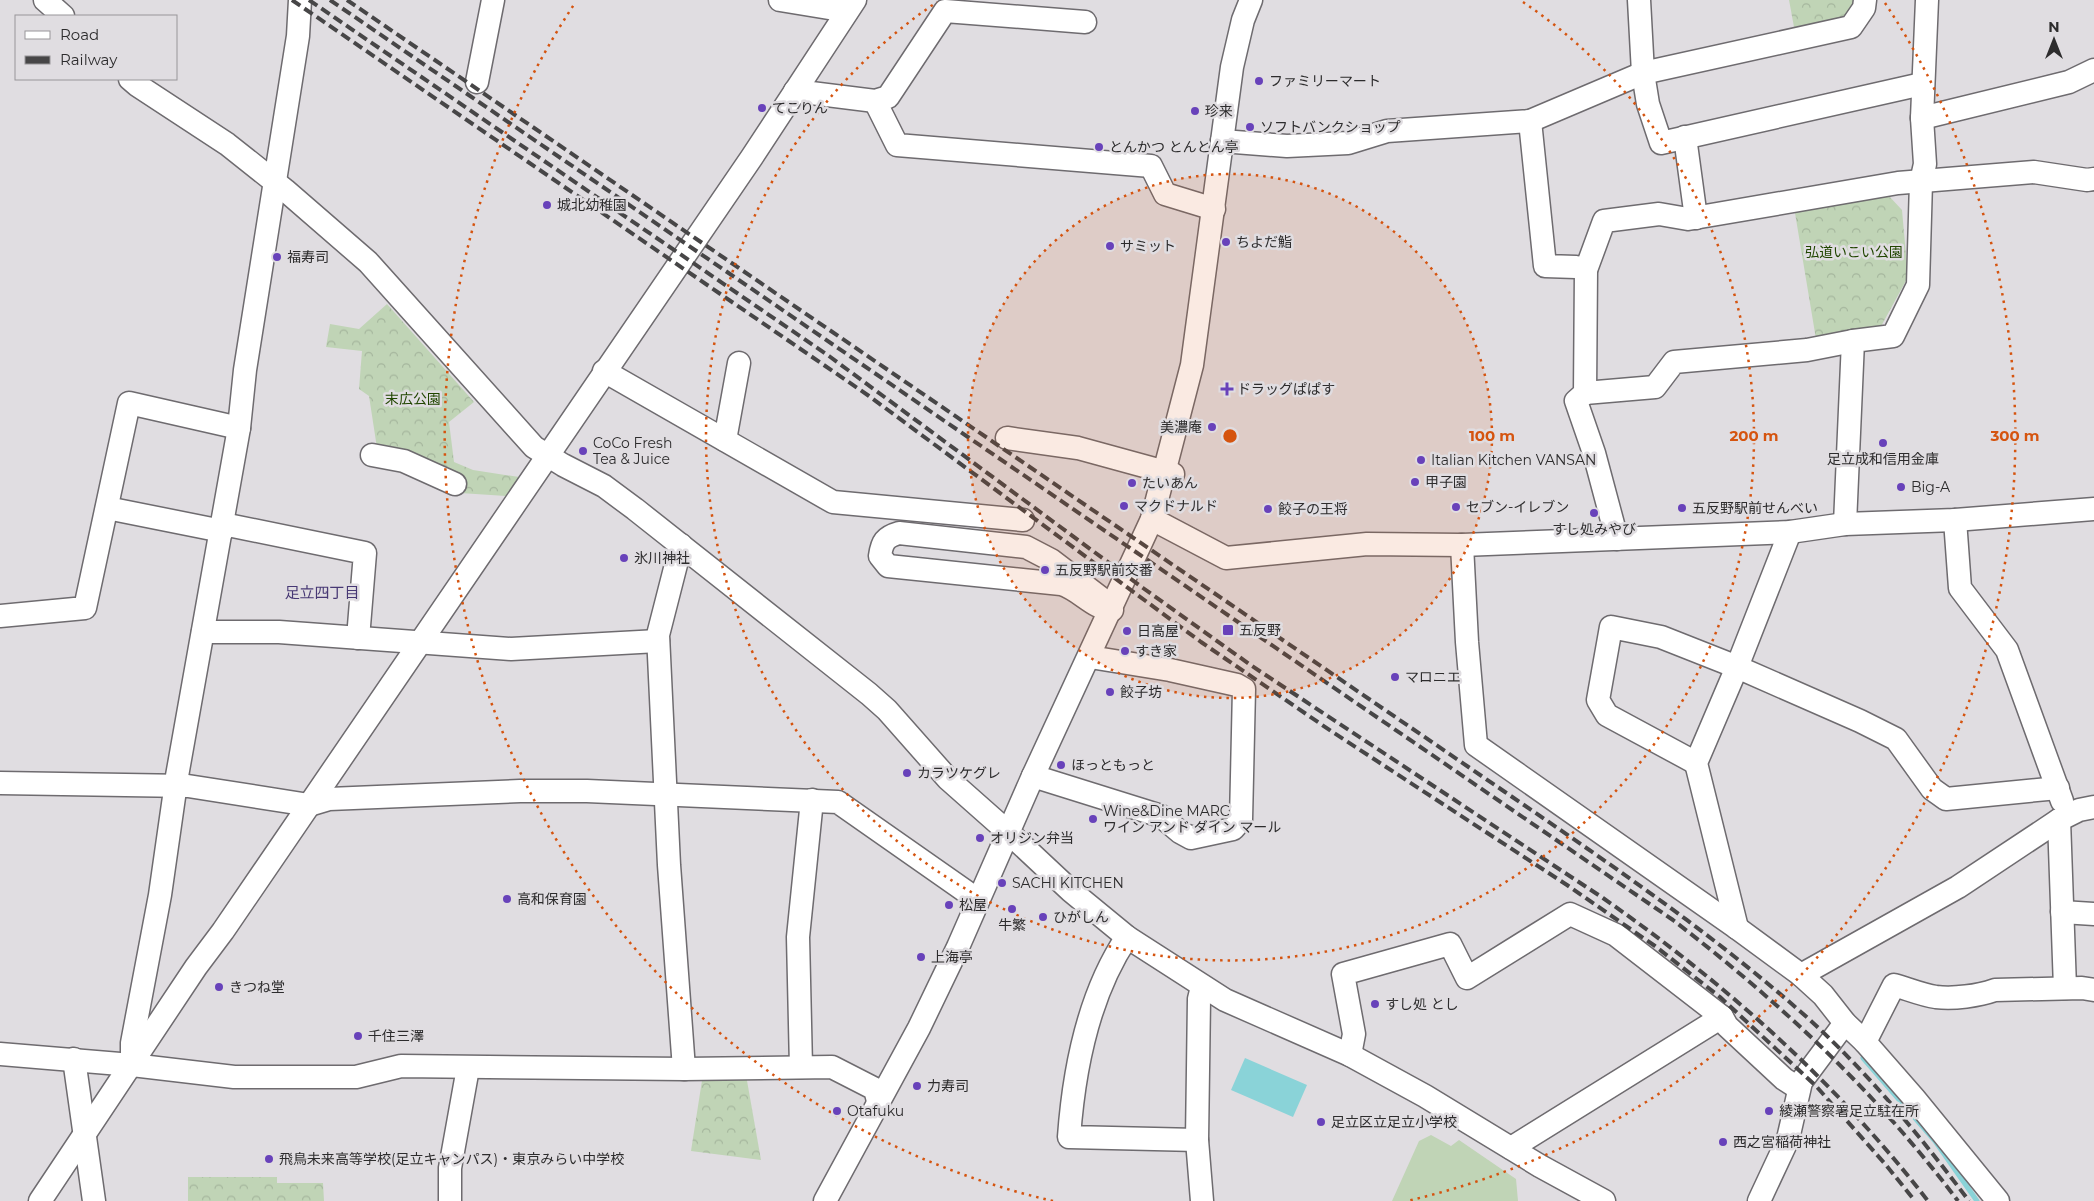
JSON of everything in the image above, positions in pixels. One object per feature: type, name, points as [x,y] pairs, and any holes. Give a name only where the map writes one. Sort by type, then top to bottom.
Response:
[{"type":"street","points":[[45,0],[62,15]]},
{"type":"street","points":[[132,1065],[132,1043],[160,894],[176,786],[239,428],[274,181],[298,36],[300,0]]},
{"type":"street","points":[[477,82],[493,0]]},
{"type":"street","points":[[40,1201],[196,968],[309,805],[851,6],[780,0]]},
{"type":"street","points":[[825,1201],[919,1028],[1009,833],[1033,776],[1112,610],[1152,519],[1169,473],[1192,365],[1222,141],[1238,41],[1251,0]]},
{"type":"street","points":[[1639,0],[1643,73],[1648,104],[1661,143],[1922,84]]},
{"type":"street","points":[[1222,141],[1288,146],[1348,143],[1387,131],[1530,121],[1643,73],[1851,27],[1864,8],[1865,0]]},
{"type":"street","points":[[1617,539],[1594,453],[1576,401],[1585,392],[1655,387],[1674,362],[1807,350],[1893,336],[1918,285],[1921,182],[1925,164],[1922,84],[1927,0]]},
{"type":"street","points":[[795,91],[875,102],[888,96],[945,11],[1085,22]]},
{"type":"street","points":[[1922,118],[2070,82],[2094,70]]},
{"type":"street","points":[[131,80],[227,144],[274,181],[368,262],[534,446],[604,486],[869,694],[887,710],[948,779],[1071,891],[1127,937],[1202,987],[1245,1010],[1350,1055],[1426,1096],[1511,1148],[1604,1201]]},
{"type":"street","points":[[875,102],[897,145],[1151,166],[1165,194],[1214,209]]},
{"type":"street","points":[[1530,121],[1545,266],[1576,267],[1586,270]]},
{"type":"street","points":[[1685,138],[1696,218]]},
{"type":"street","points":[[1585,392],[1586,270],[1604,220],[1659,214],[1688,219],[1696,218],[1898,183],[2034,172],[2086,180],[2094,179]]},
{"type":"street","points":[[1845,524],[1853,341]]},
{"type":"street","points":[[725,440],[739,364]]},
{"type":"street","points":[[604,371],[833,502],[1023,520]]},
{"type":"street","points":[[0,616],[85,608],[129,403],[239,428]]},
{"type":"street","points":[[1007,438],[1078,448],[1169,473]]},
{"type":"street","points":[[372,455],[404,461],[455,484]]},
{"type":"street","points":[[107,508],[365,553],[358,638]]},
{"type":"street","points":[[1152,519],[1226,558],[1367,544],[1424,543],[1462,545],[1790,532],[1845,524],[1955,520],[2094,509]]},
{"type":"street","points":[[1955,520],[1960,588],[2007,650],[2058,788],[2063,818],[2062,912],[2065,988]]},
{"type":"street","points":[[1737,928],[1696,763],[1737,667],[1790,532]]},
{"type":"street","points":[[899,533],[1026,547],[1051,560],[1106,602],[1112,610],[1104,610],[1077,590],[1061,584],[888,566],[880,556],[882,546],[884,540],[899,533]]},
{"type":"street","points":[[681,545],[658,634],[658,641],[684,1068]]},
{"type":"street","points":[[1462,545],[1467,642],[1476,745],[1737,928],[1800,975],[1823,995],[1844,1023],[1865,1042],[1914,1098],[1998,1201]]},
{"type":"street","points":[[1696,763],[1607,715],[1602,709],[1598,700],[1611,627],[1661,637],[1737,667],[1860,720],[1896,738],[1932,789],[1946,799],[2058,788]]},
{"type":"street","points":[[203,632],[279,632],[511,649],[658,641]]},
{"type":"street","points":[[1033,776],[1161,816],[1180,832],[1191,838],[1233,829],[1241,820],[1244,689],[1237,685],[1170,670],[1090,657]]},
{"type":"street","points":[[0,783],[188,786],[309,805],[329,799],[520,790],[587,790],[838,802],[978,900]]},
{"type":"street","points":[[801,1067],[798,937],[812,800]]},
{"type":"street","points":[[1800,975],[1958,887],[2063,818],[2079,810],[2094,806]]},
{"type":"street","points":[[2062,912],[2094,914]]},
{"type":"street","points":[[1350,1055],[1354,1034],[1343,974],[1450,944],[1467,978],[1570,914],[1616,935],[1722,1017],[1727,1026],[1762,1059],[1784,1079],[1798,1088]]},
{"type":"street","points":[[1127,937],[1118,950],[1099,988],[1075,1072],[1069,1137],[1197,1140]]},
{"type":"street","points":[[1865,1042],[1894,985],[1936,997],[1984,994],[1995,990],[2065,988],[2094,990]]},
{"type":"street","points":[[1202,987],[1199,999],[1197,1140],[1202,1201]]},
{"type":"street","points":[[1511,1148],[1722,1017]]},
{"type":"street","points":[[1759,1201],[1788,1139],[1796,1107],[1798,1088],[1844,1023]]},
{"type":"street","points":[[0,1054],[74,1059],[234,1077],[356,1077],[400,1066],[468,1068],[832,1067],[875,1089],[878,1101]]},
{"type":"street","points":[[74,1059],[94,1201]]},
{"type":"street","points":[[450,1201],[450,1168],[468,1068]]},
{"type":"green space","points":[[1789,0],[1857,0],[1847,17],[1794,27]]},
{"type":"green space","name":"弘道いこい公園","points":[[1889,196],[1902,210],[1908,277],[1879,330],[1859,328],[1816,339],[1794,207]]},
{"type":"green space","name":"末広公園","points":[[387,304],[474,402],[449,422],[454,462],[473,470],[519,477],[506,496],[460,493],[377,448],[369,396],[359,389],[362,351],[326,347],[330,324],[359,329]]},
{"type":"green space","points":[[703,1074],[746,1075],[761,1160],[691,1151]]},
{"type":"green space","points":[[1431,1135],[1451,1146],[1459,1140],[1516,1179],[1518,1201],[1392,1201],[1419,1141]]},
{"type":"green space","points":[[188,1177],[277,1177],[277,1183],[323,1183],[324,1201],[188,1201]]},
{"type":"water","points":[[1245,1058],[1307,1085],[1293,1117],[1231,1090]]},
{"type":"waterway","points":[[1863,1058],[1935,1141],[1977,1201]]},
{"type":"railway","points":[[292,0],[869,396],[1201,642],[1331,731],[1567,885],[1655,946],[1720,997],[1816,1086],[1886,1165],[1915,1201]]},
{"type":"railway","points":[[309,0],[829,356],[1143,588],[1252,666],[1603,898],[1649,931],[1736,1000],[1777,1037],[1856,1116],[1893,1157],[1928,1201]]},
{"type":"railway","points":[[330,0],[1673,920],[1752,984],[1825,1051],[1894,1122],[1958,1201]]},
{"type":"railway","points":[[347,0],[1623,873],[1699,929],[1810,1020],[1853,1062],[1894,1107],[1969,1201]]},
{"type":"place","name":"ファミリーマート","points":[[1259,81]]},
{"type":"place","name":"てこりん","points":[[762,108]]},
{"type":"place","name":"珍来","points":[[1195,111]]},
{"type":"place","name":"ソフトバンクショップ","points":[[1250,127]]},
{"type":"place","name":"とんかつ とんとん亭","points":[[1099,147]]},
{"type":"place","name":"城北幼稚園","points":[[547,205]]},
{"type":"place","name":"ちよだ鮨","points":[[1226,242]]},
{"type":"place","name":"サミット","points":[[1110,246]]},
{"type":"place","name":"福寿司","points":[[277,257]]},
{"type":"place","name":"ドラッグぱぱす","points":[[1227,389]]},
{"type":"place","name":"美濃庵","points":[[1212,427]]},
{"type":"place","name":"足立成和信用金庫","points":[[1883,443]]},
{"type":"place","name":"CoCo Fresh Tea & Juice","points":[[583,451]]},
{"type":"place","name":"Italian Kitchen VANSAN","points":[[1421,460]]},
{"type":"place","name":"甲子園","points":[[1415,482]]},
{"type":"place","name":"たいあん","points":[[1132,483]]},
{"type":"place","name":"Big-A","points":[[1901,487]]},
{"type":"place","name":"マクドナルド","points":[[1124,506]]},
{"type":"place","name":"セブン-イレブン","points":[[1456,507]]},
{"type":"place","name":"五反野駅前せんべい","points":[[1682,508]]},
{"type":"place","name":"餃子の王将","points":[[1268,509]]},
{"type":"place","name":"すし処みやび","points":[[1594,513]]},
{"type":"place","name":"氷川神社","points":[[624,558]]},
{"type":"place","name":"五反野駅前交番","points":[[1045,570]]},
{"type":"place","name":"五反野","points":[[1228,630]]},
{"type":"place","name":"日高屋","points":[[1127,631]]},
{"type":"place","name":"すき家","points":[[1125,651]]},
{"type":"place","name":"マロニエ","points":[[1395,677]]},
{"type":"place","name":"餃子坊","points":[[1110,692]]},
{"type":"place","name":"ほっともっと","points":[[1061,765]]},
{"type":"place","name":"カラツケグレ","points":[[907,773]]},
{"type":"place","name":"Wine&Dine MARC ワイン アンド ダイン マール","points":[[1093,819]]},
{"type":"place","name":"オリジン弁当","points":[[980,838]]},
{"type":"place","name":"SACHI KITCHEN","points":[[1002,883]]},
{"type":"place","name":"高和保育園","points":[[507,899]]},
{"type":"place","name":"松屋","points":[[949,905]]},
{"type":"place","name":"牛繁","points":[[1012,909]]},
{"type":"place","name":"ひがしん","points":[[1043,917]]},
{"type":"place","name":"上海亭","points":[[921,957]]},
{"type":"place","name":"きつね堂","points":[[219,987]]},
{"type":"place","name":"すし処 とし","points":[[1375,1004]]},
{"type":"place","name":"千住三澤","points":[[358,1036]]},
{"type":"place","name":"力寿司","points":[[917,1086]]},
{"type":"place","name":"Otafuku","points":[[837,1111]]},
{"type":"place","name":"綾瀬警察署足立駐在所","points":[[1769,1111]]},
{"type":"place","name":"足立区立足立小学校","points":[[1321,1122]]},
{"type":"place","name":"西之宮稲荷神社","points":[[1723,1142]]},
{"type":"place","name":"飛鳥未来高等学校(足立キャンパス)・東京みらい中学校","points":[[269,1159]]},
{"type":"district","name":"足立四丁目","points":[[322,592]]}]
